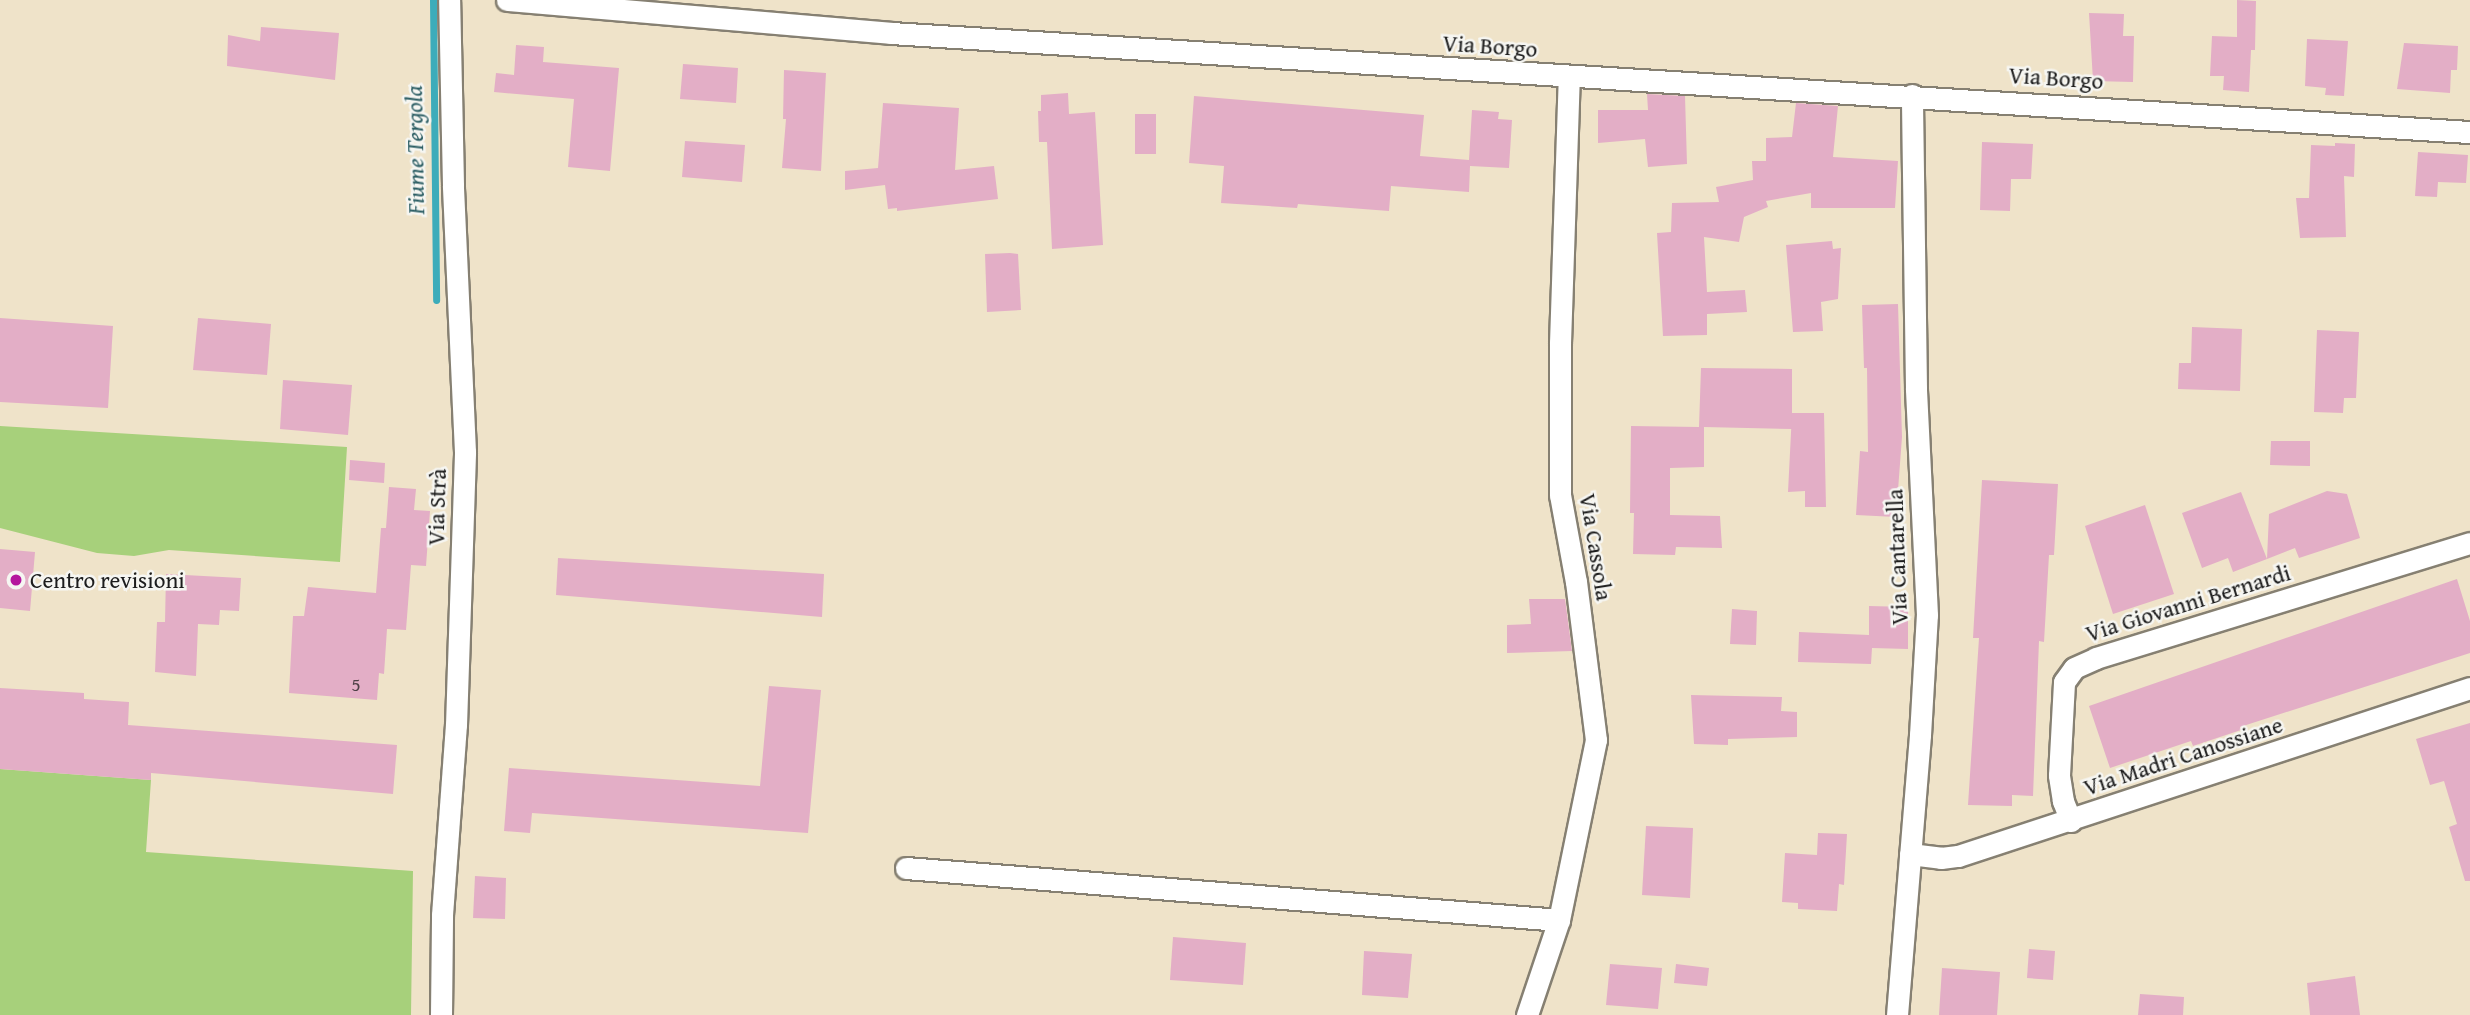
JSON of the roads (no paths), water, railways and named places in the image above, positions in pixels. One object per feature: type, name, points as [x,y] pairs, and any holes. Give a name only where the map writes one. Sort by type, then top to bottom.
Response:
[{"type":"street","name":"Via Strà","points":[[441,1015],[442,915],[456,725],[465,452],[453,186],[450,0]]},
{"type":"street","name":"Via Borgo","points":[[507,0],[891,33],[2470,132]]},
{"type":"street","name":"Via Cassola","points":[[1527,1015],[1559,919],[1582,819],[1596,740],[1576,582],[1560,495],[1560,343],[1569,77]]},
{"type":"street","name":"Via Cantarella","points":[[1897,1015],[1927,615],[1916,388],[1912,95]]},
{"type":"street","name":"Via Giovanni Bernardi","points":[[2071,821],[2063,800],[2059,775],[2064,682],[2074,668],[2110,654],[2470,543]]},
{"type":"street","name":"Via Madri Canossiane","points":[[1910,855],[1941,858],[1958,856],[2470,688]]},
{"type":"street","points":[[906,868],[1559,919]]},
{"type":"waterway","name":"Fiume Tergola","points":[[433,0],[436,300]]},
{"type":"place","name":"Centro revisioni","points":[[16,580]]}]
